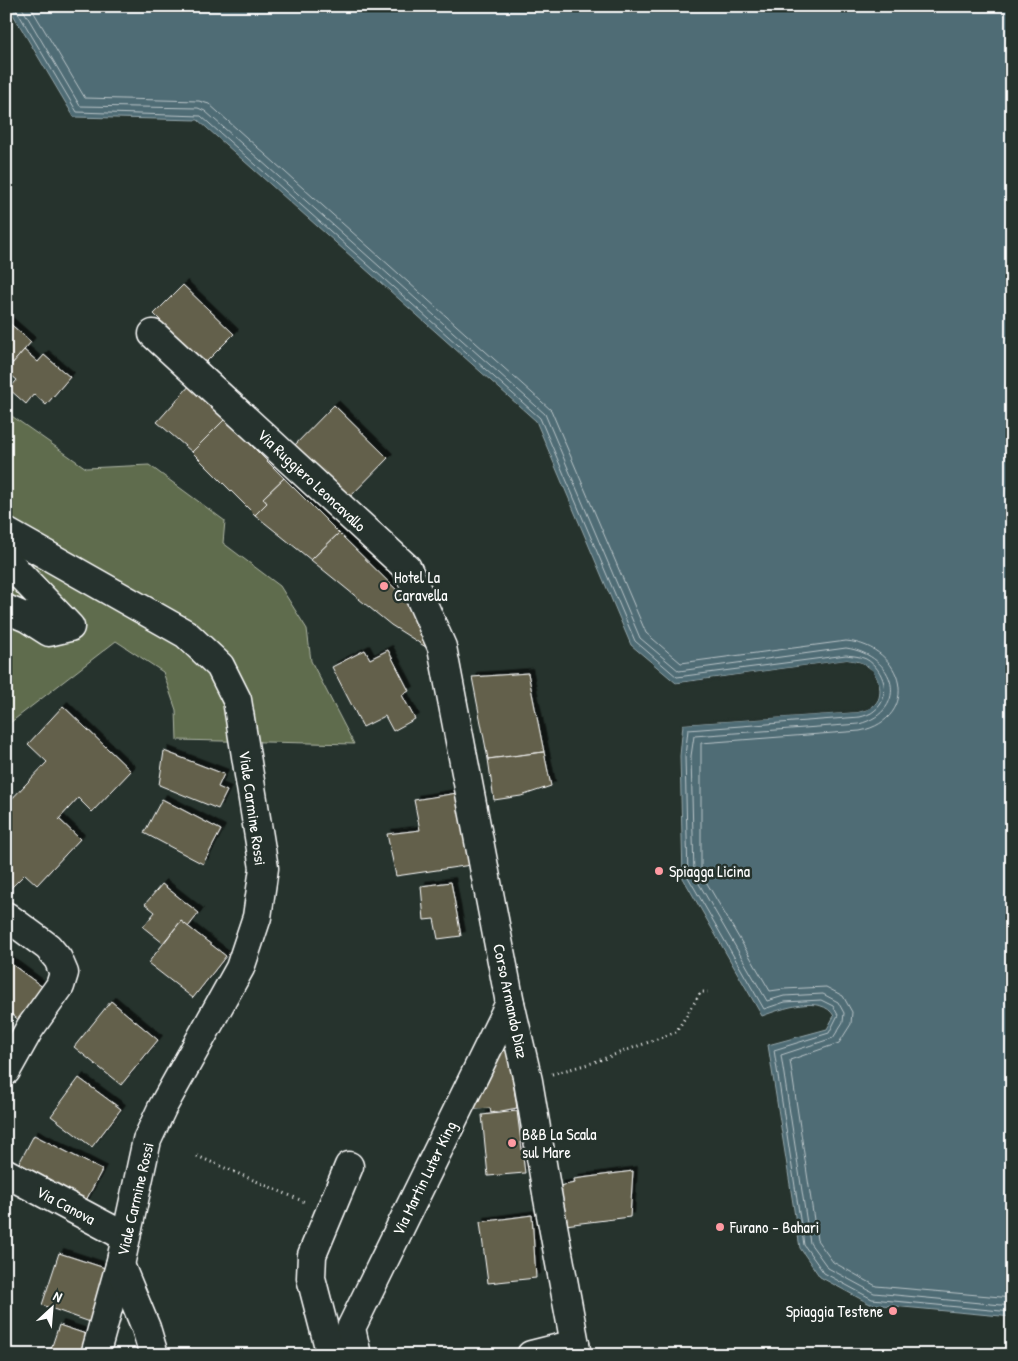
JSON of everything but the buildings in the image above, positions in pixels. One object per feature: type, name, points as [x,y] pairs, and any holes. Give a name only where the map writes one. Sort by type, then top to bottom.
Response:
[{"type":"street","name":"Via Ruggiero Leoncavallo","points":[[153,334],[407,568],[442,647]]},
{"type":"street","points":[[6,609],[27,618],[49,632],[70,627],[7,542]]},
{"type":"street","name":"Viale Carmine Rossi","points":[[7,542],[186,634],[220,666],[237,700],[264,868],[257,917],[240,968],[162,1108],[148,1140],[120,1265],[95,1355]]},
{"type":"street","name":"Corso Armando Diaz","points":[[442,647],[510,1003],[528,1081],[576,1350]]},
{"type":"street","points":[[6,916],[48,947],[58,959],[64,973],[60,986],[30,1028],[6,1070]]},
{"type":"street","name":"Via Martin Luter King","points":[[357,1355],[351,1328],[510,1003]]},
{"type":"street","points":[[331,1355],[311,1278],[312,1255],[348,1166]]},
{"type":"street","name":"Via Canova","points":[[6,1172],[126,1237]]},
{"type":"street","points":[[120,1265],[146,1328],[154,1355]]},
{"type":"street","points":[[531,1355],[576,1350]]},
{"type":"path","points":[[528,1081],[592,1063],[676,1032],[701,992],[708,992]]},
{"type":"path","points":[[197,1156],[329,1212]]},
{"type":"green space","points":[[6,412],[86,468],[149,465],[225,521],[223,543],[280,586],[307,629],[311,661],[354,744],[177,740],[176,710],[163,672],[116,641],[6,726]]},
{"type":"water","points":[[8,6],[1012,6],[1012,1317],[870,1304],[820,1277],[800,1248],[768,1045],[827,1029],[834,1016],[828,1009],[811,1004],[790,1007],[762,1016],[683,878],[680,756],[683,724],[858,712],[872,707],[880,695],[879,684],[871,669],[862,663],[847,660],[676,683],[631,645],[536,421],[198,120],[74,117]]},
{"type":"pier","points":[[847,660],[862,663],[873,671],[879,683],[878,699],[871,708],[858,712],[680,724],[683,722],[858,710],[869,706],[876,698],[877,684],[871,673],[861,665],[846,662],[676,686],[673,684]]},
{"type":"place","name":"Hotel La Caravella","points":[[384,586]]},
{"type":"place","name":"Spiagga Licina","points":[[659,871]]},
{"type":"place","name":"B&B La Scala sul Mare","points":[[512,1143]]},
{"type":"place","name":"Furano - Bahari","points":[[720,1227]]},
{"type":"place","name":"Spiaggia Testene","points":[[893,1311]]}]
